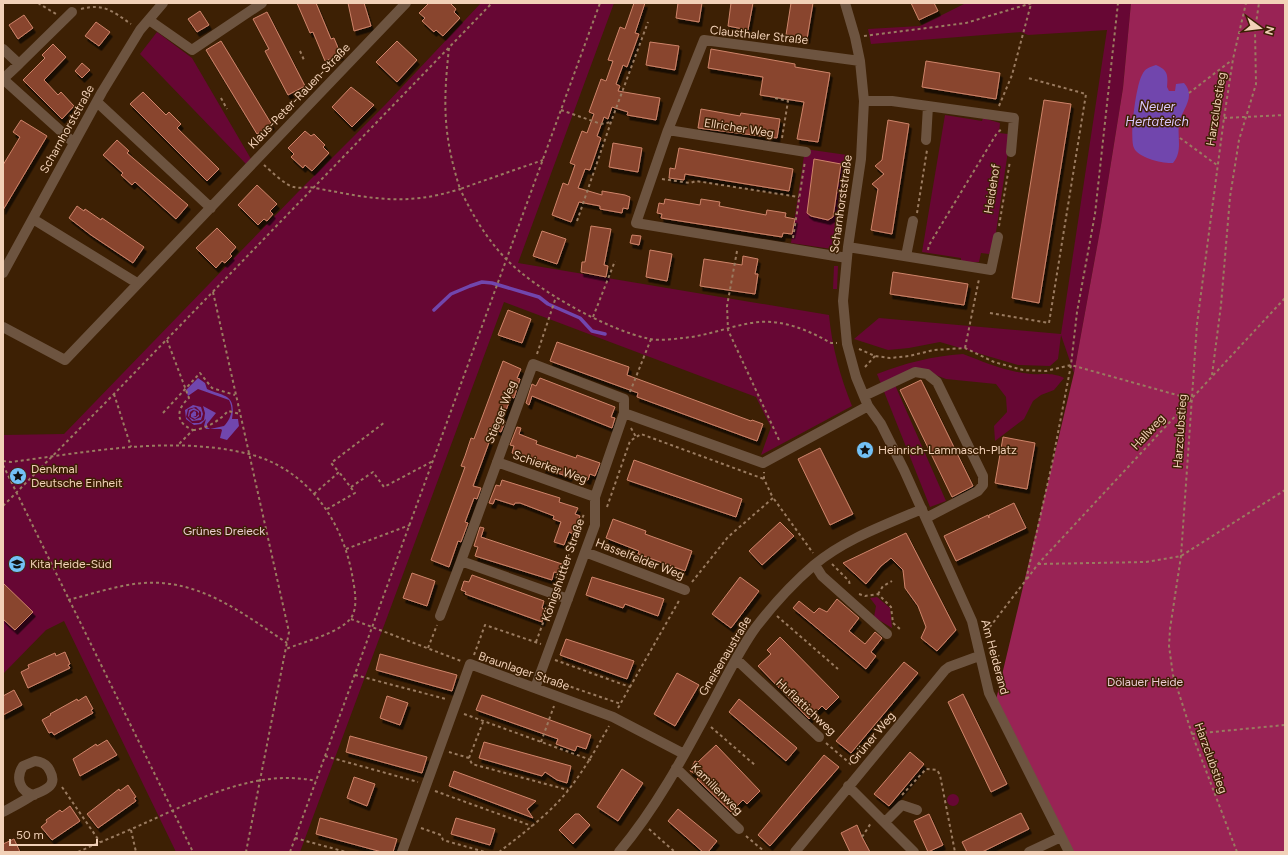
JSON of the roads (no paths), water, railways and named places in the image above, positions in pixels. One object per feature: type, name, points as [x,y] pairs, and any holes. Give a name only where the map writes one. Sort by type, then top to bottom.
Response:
[{"type":"street","name":"Scharnhorststraße","points":[[3,273],[97,102],[140,30],[163,3]]},
{"type":"street","points":[[149,20],[192,50],[262,3]]},
{"type":"street","name":"Klaus-Peter-Rauen-Straße","points":[[3,327],[65,360],[406,3]]},
{"type":"street","name":"Scharnhorststraße","points":[[845,3],[860,61],[864,101],[861,159],[848,247],[843,301],[847,344],[856,377],[868,406]]},
{"type":"street","points":[[68,15],[3,80],[74,143]]},
{"type":"street","name":"Clausthaler Straße","points":[[847,258],[636,223],[668,130],[704,40],[860,61]]},
{"type":"street","points":[[3,50],[19,64]]},
{"type":"street","points":[[864,101],[892,101],[928,106],[926,140]]},
{"type":"street","points":[[97,102],[211,208]]},
{"type":"street","name":"Heidehof","points":[[928,106],[1014,118],[1011,152]]},
{"type":"street","name":"Ellricher Weg","points":[[668,130],[806,152]]},
{"type":"street","points":[[33,219],[137,283]]},
{"type":"street","points":[[906,256],[913,221]]},
{"type":"street","points":[[848,247],[991,270],[998,237]]},
{"type":"street","name":"Königshütter Straße","points":[[533,364],[624,399],[624,413],[595,496],[595,525],[535,688]]},
{"type":"street","name":"Stieger Weg","points":[[440,616],[533,364]]},
{"type":"street","name":"Gneisenaustraße","points":[[619,852],[642,823],[676,768],[736,659],[756,628],[770,610],[815,564],[854,538],[924,514],[978,491],[983,485],[983,476],[937,382],[928,374],[915,372],[864,396]]},
{"type":"street","points":[[624,413],[763,463],[868,406],[881,424],[924,514]]},
{"type":"street","name":"Schierker Weg","points":[[496,462],[595,496]]},
{"type":"street","name":"Am Heiderand","points":[[924,514],[972,621],[988,693],[1069,852]]},
{"type":"street","name":"Hasselfelder Weg","points":[[585,552],[686,590]]},
{"type":"street","points":[[461,561],[568,599]]},
{"type":"street","points":[[815,564],[822,576],[887,634]]},
{"type":"street","name":"Grüner Weg","points":[[795,852],[945,670],[979,656]]},
{"type":"street","name":"Huflattichweg","points":[[736,659],[819,737]]},
{"type":"street","name":"Braunlager Straße","points":[[402,852],[470,664],[613,717],[684,754]]},
{"type":"street","points":[[3,812],[34,795],[45,791],[50,785],[52,774],[45,764],[40,762],[29,762],[23,766],[18,777],[21,787],[25,791],[34,795]]},
{"type":"street","name":"Kamillenweg","points":[[676,768],[738,829]]},
{"type":"street","points":[[848,786],[914,852]]},
{"type":"street","points":[[885,822],[902,805],[917,810]]},
{"type":"street","points":[[1029,852],[1061,837]]},
{"type":"water","name":"Neuer Hertateich","points":[[1156,65],[1163,69],[1166,73],[1167,87],[1169,91],[1175,91],[1176,84],[1184,83],[1188,88],[1189,93],[1187,104],[1180,119],[1179,149],[1173,163],[1158,161],[1141,155],[1136,152],[1133,143],[1132,134],[1134,112],[1140,81],[1142,75],[1148,68]]},
{"type":"water","points":[[198,378],[205,383],[207,389],[224,395],[231,401],[233,411],[232,419],[238,419],[239,426],[227,440],[220,438],[221,429],[210,429],[224,426],[231,414],[231,404],[229,400],[198,389],[188,396],[186,390]]},
{"type":"water","points":[[193,405],[201,407],[203,414],[201,420],[192,421],[188,416],[189,410],[194,408],[199,411],[199,414],[197,411],[193,410],[190,412],[189,417],[194,420],[201,417],[201,412],[196,407],[188,409],[186,417],[192,423],[199,423],[204,420],[205,413],[203,406],[216,413],[207,424],[207,427],[210,429],[206,429],[204,426],[206,419],[201,424],[194,425],[186,419],[185,410]]},
{"type":"water","points":[[194,411],[196,412],[196,416],[193,417],[196,417],[199,414],[199,416],[195,419],[191,417],[191,414]]},
{"type":"waterway","points":[[434,310],[451,294],[482,282],[492,283],[539,297],[548,304],[580,318],[592,331],[605,334]]},
{"type":"place","name":"Heinrich-Lammasch-Platz","points":[[865,450]]},
{"type":"place","name":"Denkmal Deutsche Einheit","points":[[18,476]]},
{"type":"place","name":"Kita Heide-Süd","points":[[17,564]]},
{"type":"park label","name":"Grünes Dreieck","points":[[224,531]]},
{"type":"park label","name":"Dölauer Heide","points":[[1145,682]]}]
